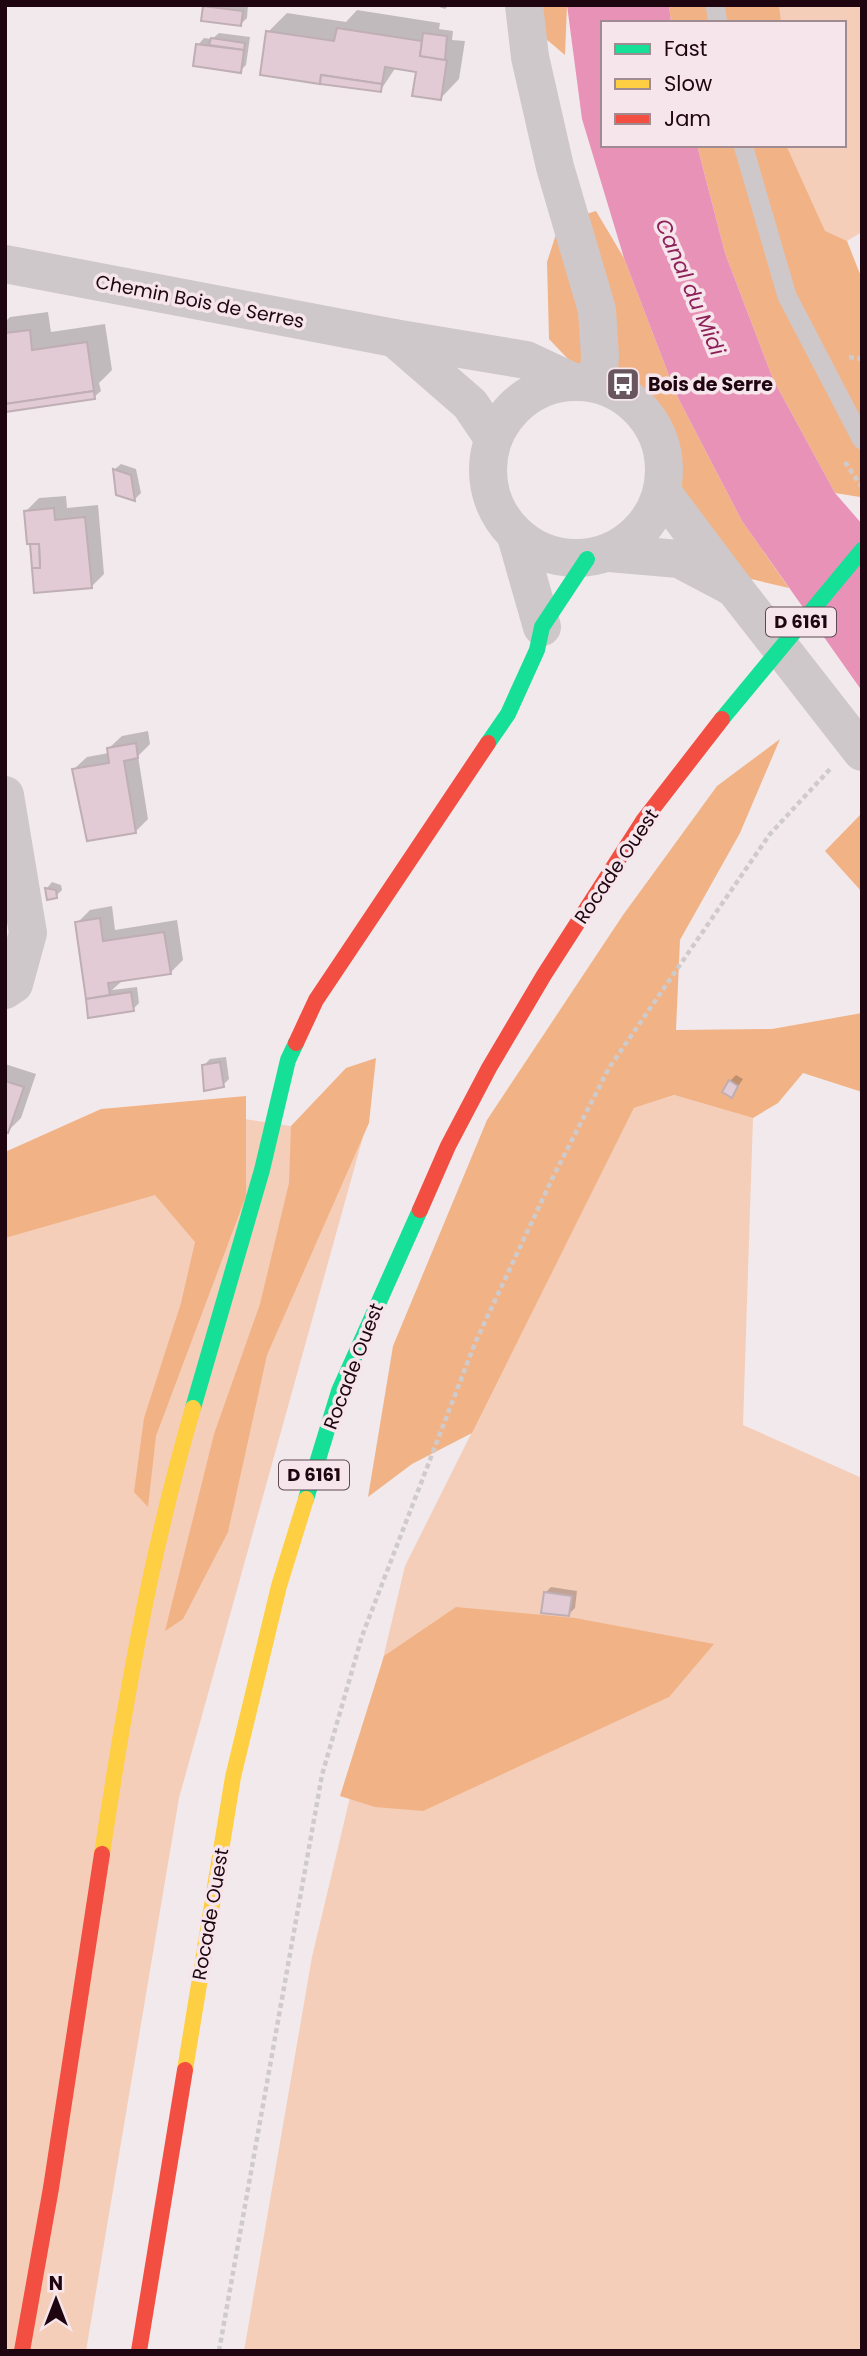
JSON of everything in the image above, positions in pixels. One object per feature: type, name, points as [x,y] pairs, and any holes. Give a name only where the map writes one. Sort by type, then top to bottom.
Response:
[{"type":"main road","name":"Rocade Ouest","points":[[139,2351],[233,1777],[279,1586],[340,1391],[448,1146],[489,1068],[544,975],[643,821],[741,695],[862,550]]},
{"type":"main road","points":[[23,2351],[51,2188],[128,1679],[171,1485],[262,1170],[288,1060],[316,1000],[508,714],[537,650],[542,627],[598,556]]},
{"type":"street","points":[[524,5],[530,57],[555,167],[597,310],[600,356],[585,383]]},
{"type":"street","name":"Chemin Bois de Serres","points":[[5,264],[394,338],[526,360],[585,383]]},
{"type":"street","points":[[394,338],[470,404],[493,438]]},
{"type":"street","points":[[598,556],[633,538],[652,517],[662,492],[665,464],[659,437],[644,413],[623,395],[585,383],[548,386],[525,397],[506,416],[493,438],[487,464],[489,491],[499,516],[516,536],[539,551],[565,559],[598,556],[679,559],[734,588]]},
{"type":"street","points":[[662,492],[858,747]]},
{"type":"street","points":[[516,536],[542,627]]},
{"type":"street","points":[[5,795],[28,933],[14,984],[5,990]]},
{"type":"lane","points":[[743,147],[752,187],[787,296],[862,440]]},
{"type":"path","points":[[219,2351],[322,1775],[362,1636],[475,1343],[553,1177],[609,1068],[770,834],[858,747]]},
{"type":"shaded area","points":[[526,5],[567,5],[565,55],[526,22]]},
{"type":"shaded area","points":[[669,5],[779,5],[781,21],[671,21]]},
{"type":"shaded area","points":[[760,5],[862,5],[862,232],[847,241],[825,232],[784,147],[846,147],[846,21],[762,21]]},
{"type":"shaded area","points":[[698,147],[787,147],[825,231],[847,241],[862,279],[860,497],[835,493],[773,379],[725,253]]},
{"type":"shaded area","points":[[596,211],[624,258],[676,394],[742,521],[789,588],[738,576],[681,495],[671,451],[634,416],[586,378],[549,339],[547,262],[560,222]]},
{"type":"shaded area","points":[[780,739],[740,833],[680,940],[676,1030],[772,1029],[862,1013],[862,1092],[803,1073],[778,1103],[753,1118],[674,1095],[634,1108],[472,1433],[412,1464],[368,1497],[393,1346],[487,1120],[623,915],[717,786]]},
{"type":"shaded area","points":[[862,813],[862,892],[825,851]]},
{"type":"shaded area","points":[[376,1058],[369,1123],[267,1355],[228,1532],[183,1619],[165,1631],[214,1434],[260,1304],[289,1183],[291,1126],[346,1068]]},
{"type":"shaded area","points":[[674,1095],[753,1118],[743,1425],[862,1478],[862,2351],[244,2351],[312,1957],[405,1566],[634,1108]]},
{"type":"shaded area","points":[[246,1096],[246,1196],[156,1436],[148,1507],[134,1492],[144,1418],[181,1303],[195,1242],[155,1195],[5,1238],[5,1152],[101,1109]]},
{"type":"shaded area","points":[[231,1117],[363,1137],[179,1798],[86,2351],[5,2351],[5,1186]]},
{"type":"shaded area","points":[[456,1607],[575,1618],[714,1644],[669,1697],[423,1811],[375,1807],[340,1796],[384,1656]]},
{"type":"water","name":"Canal du Midi","points":[[567,5],[669,5],[671,21],[601,21],[601,147],[698,147],[725,253],[773,379],[835,493],[862,524],[862,691],[742,521],[676,394],[624,258],[582,119]]},
{"type":"building","points":[[203,6],[243,11],[241,26],[201,21]]},
{"type":"building","points":[[337,28],[422,41],[420,56],[447,60],[441,100],[412,96],[416,72],[385,67],[382,84],[321,75],[320,84],[260,75],[266,31],[334,41]]},
{"type":"building","points":[[423,33],[447,36],[445,60],[420,56]]},
{"type":"building","points":[[211,38],[245,43],[244,50],[209,45]]},
{"type":"building","points":[[196,44],[244,50],[241,73],[193,66]]},
{"type":"building","points":[[321,75],[382,84],[381,92],[320,84]]},
{"type":"building","points":[[30,330],[32,350],[87,342],[94,391],[5,404],[5,333]]},
{"type":"building","points":[[94,391],[95,399],[5,412],[5,404]]},
{"type":"building","points":[[113,469],[131,475],[135,501],[116,495]]},
{"type":"building","points":[[54,508],[55,520],[85,517],[92,588],[34,593],[32,568],[40,568],[39,544],[27,544],[24,511]]},
{"type":"building","points":[[30,544],[39,544],[40,568],[32,568]]},
{"type":"building","points":[[136,743],[138,758],[124,761],[136,833],[87,841],[72,769],[109,763],[107,748]]},
{"type":"building","points":[[45,888],[56,890],[57,898],[47,900]]},
{"type":"building","points":[[100,918],[103,941],[164,932],[171,974],[108,983],[110,995],[86,999],[75,922]]},
{"type":"building","points":[[131,992],[134,1011],[88,1018],[86,999]]},
{"type":"building","points":[[220,1062],[224,1087],[204,1091],[202,1065]]},
{"type":"building","points":[[729,1080],[738,1086],[732,1098],[722,1092]]},
{"type":"building","points":[[5,1081],[24,1087],[8,1133],[5,1132]]},
{"type":"building","points":[[544,1592],[572,1596],[569,1616],[541,1613]]},
{"type":"traffic: fast","points":[[722,719],[862,550]]},
{"type":"traffic: fast","points":[[488,743],[508,714],[537,650],[542,627],[587,559]]},
{"type":"traffic: fast","points":[[193,1408],[262,1170],[288,1060],[296,1043]]},
{"type":"traffic: fast","points":[[306,1499],[339,1391],[420,1210]]},
{"type":"traffic: slow","points":[[102,1854],[151,1574],[193,1408]]},
{"type":"traffic: slow","points":[[185,2070],[233,1777],[279,1586],[306,1499]]},
{"type":"traffic: jam","points":[[420,1210],[448,1146],[489,1068],[544,975],[643,821],[722,719]]},
{"type":"traffic: jam","points":[[296,1043],[316,1000],[488,743]]},
{"type":"traffic: jam","points":[[22,2351],[51,2188],[102,1854]]},
{"type":"traffic: jam","points":[[139,2351],[185,2070]]},
{"type":"place","name":"Bois de Serre","points":[[623,384]]}]
